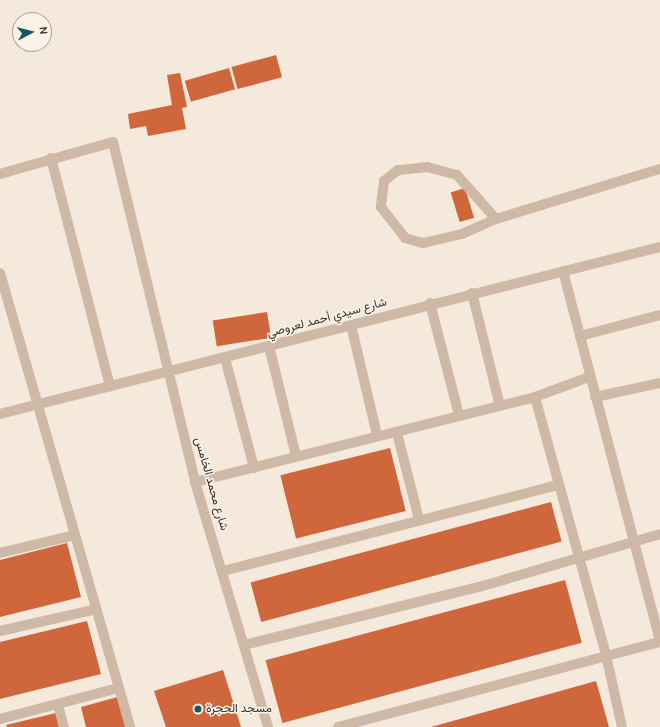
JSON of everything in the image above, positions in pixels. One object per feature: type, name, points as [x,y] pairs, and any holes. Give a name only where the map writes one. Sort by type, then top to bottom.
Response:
[{"type":"street","name":"شارع محمد الخامس","points":[[51,158],[113,142],[195,482],[268,727]]},
{"type":"street","points":[[0,174],[51,158],[110,386]]},
{"type":"street","points":[[496,219],[457,175],[428,167],[398,170],[384,181],[381,208],[405,238],[423,243],[462,234],[496,219],[660,169]]},
{"type":"street","name":"شارع سيدي أحمد لعروصي","points":[[0,414],[167,371],[225,358],[430,303],[660,247]]},
{"type":"street","points":[[338,727],[660,641],[631,541],[563,271]]},
{"type":"street","points":[[0,273],[130,727]]},
{"type":"street","points":[[472,293],[500,406]]},
{"type":"street","points":[[430,303],[459,415]]},
{"type":"street","points":[[580,336],[660,315]]},
{"type":"street","points":[[352,325],[377,435]]},
{"type":"street","points":[[269,346],[296,456]]},
{"type":"street","points":[[225,358],[254,468]]},
{"type":"street","points":[[195,482],[377,435],[397,433],[459,415],[535,397],[589,377]]},
{"type":"street","points":[[595,397],[660,383]]},
{"type":"street","points":[[535,397],[606,655],[622,727]]},
{"type":"street","points":[[397,433],[419,519]]},
{"type":"street","points":[[222,571],[419,519],[559,485]]},
{"type":"street","points":[[244,645],[479,588],[631,541],[660,534]]},
{"type":"street","points":[[0,552],[75,535]]},
{"type":"street","points":[[0,630],[97,608]]},
{"type":"street","points":[[0,719],[118,688]]},
{"type":"street","points":[[58,705],[64,727]]},
{"type":"building","points":[[276,55],[282,77],[238,89],[232,67]]},
{"type":"building","points":[[229,68],[235,89],[191,102],[185,81]]},
{"type":"building","points":[[180,73],[187,107],[182,108],[186,129],[148,136],[146,126],[130,129],[128,114],[172,105],[167,75]]},
{"type":"building","points":[[465,188],[474,218],[460,222],[451,192]]},
{"type":"building","points":[[267,312],[271,338],[217,346],[213,321]]},
{"type":"building","points":[[390,448],[406,511],[296,538],[280,475]]},
{"type":"building","points":[[551,502],[562,542],[261,622],[251,582]]},
{"type":"building","points":[[67,543],[81,597],[0,617],[0,560]]},
{"type":"building","points":[[565,580],[582,643],[282,723],[266,660]]},
{"type":"building","points":[[87,621],[101,674],[0,699],[0,642]]},
{"type":"building","name":"مسجد الحجرة","points":[[223,670],[241,727],[166,727],[154,691]]},
{"type":"building","points":[[596,681],[609,727],[431,727]]},
{"type":"building","points":[[121,696],[129,727],[86,727],[81,707]]},
{"type":"building","points":[[56,713],[59,727],[7,727],[6,725]]},
{"type":"place","name":"مسجد الحجرة","points":[[198,709]]}]
